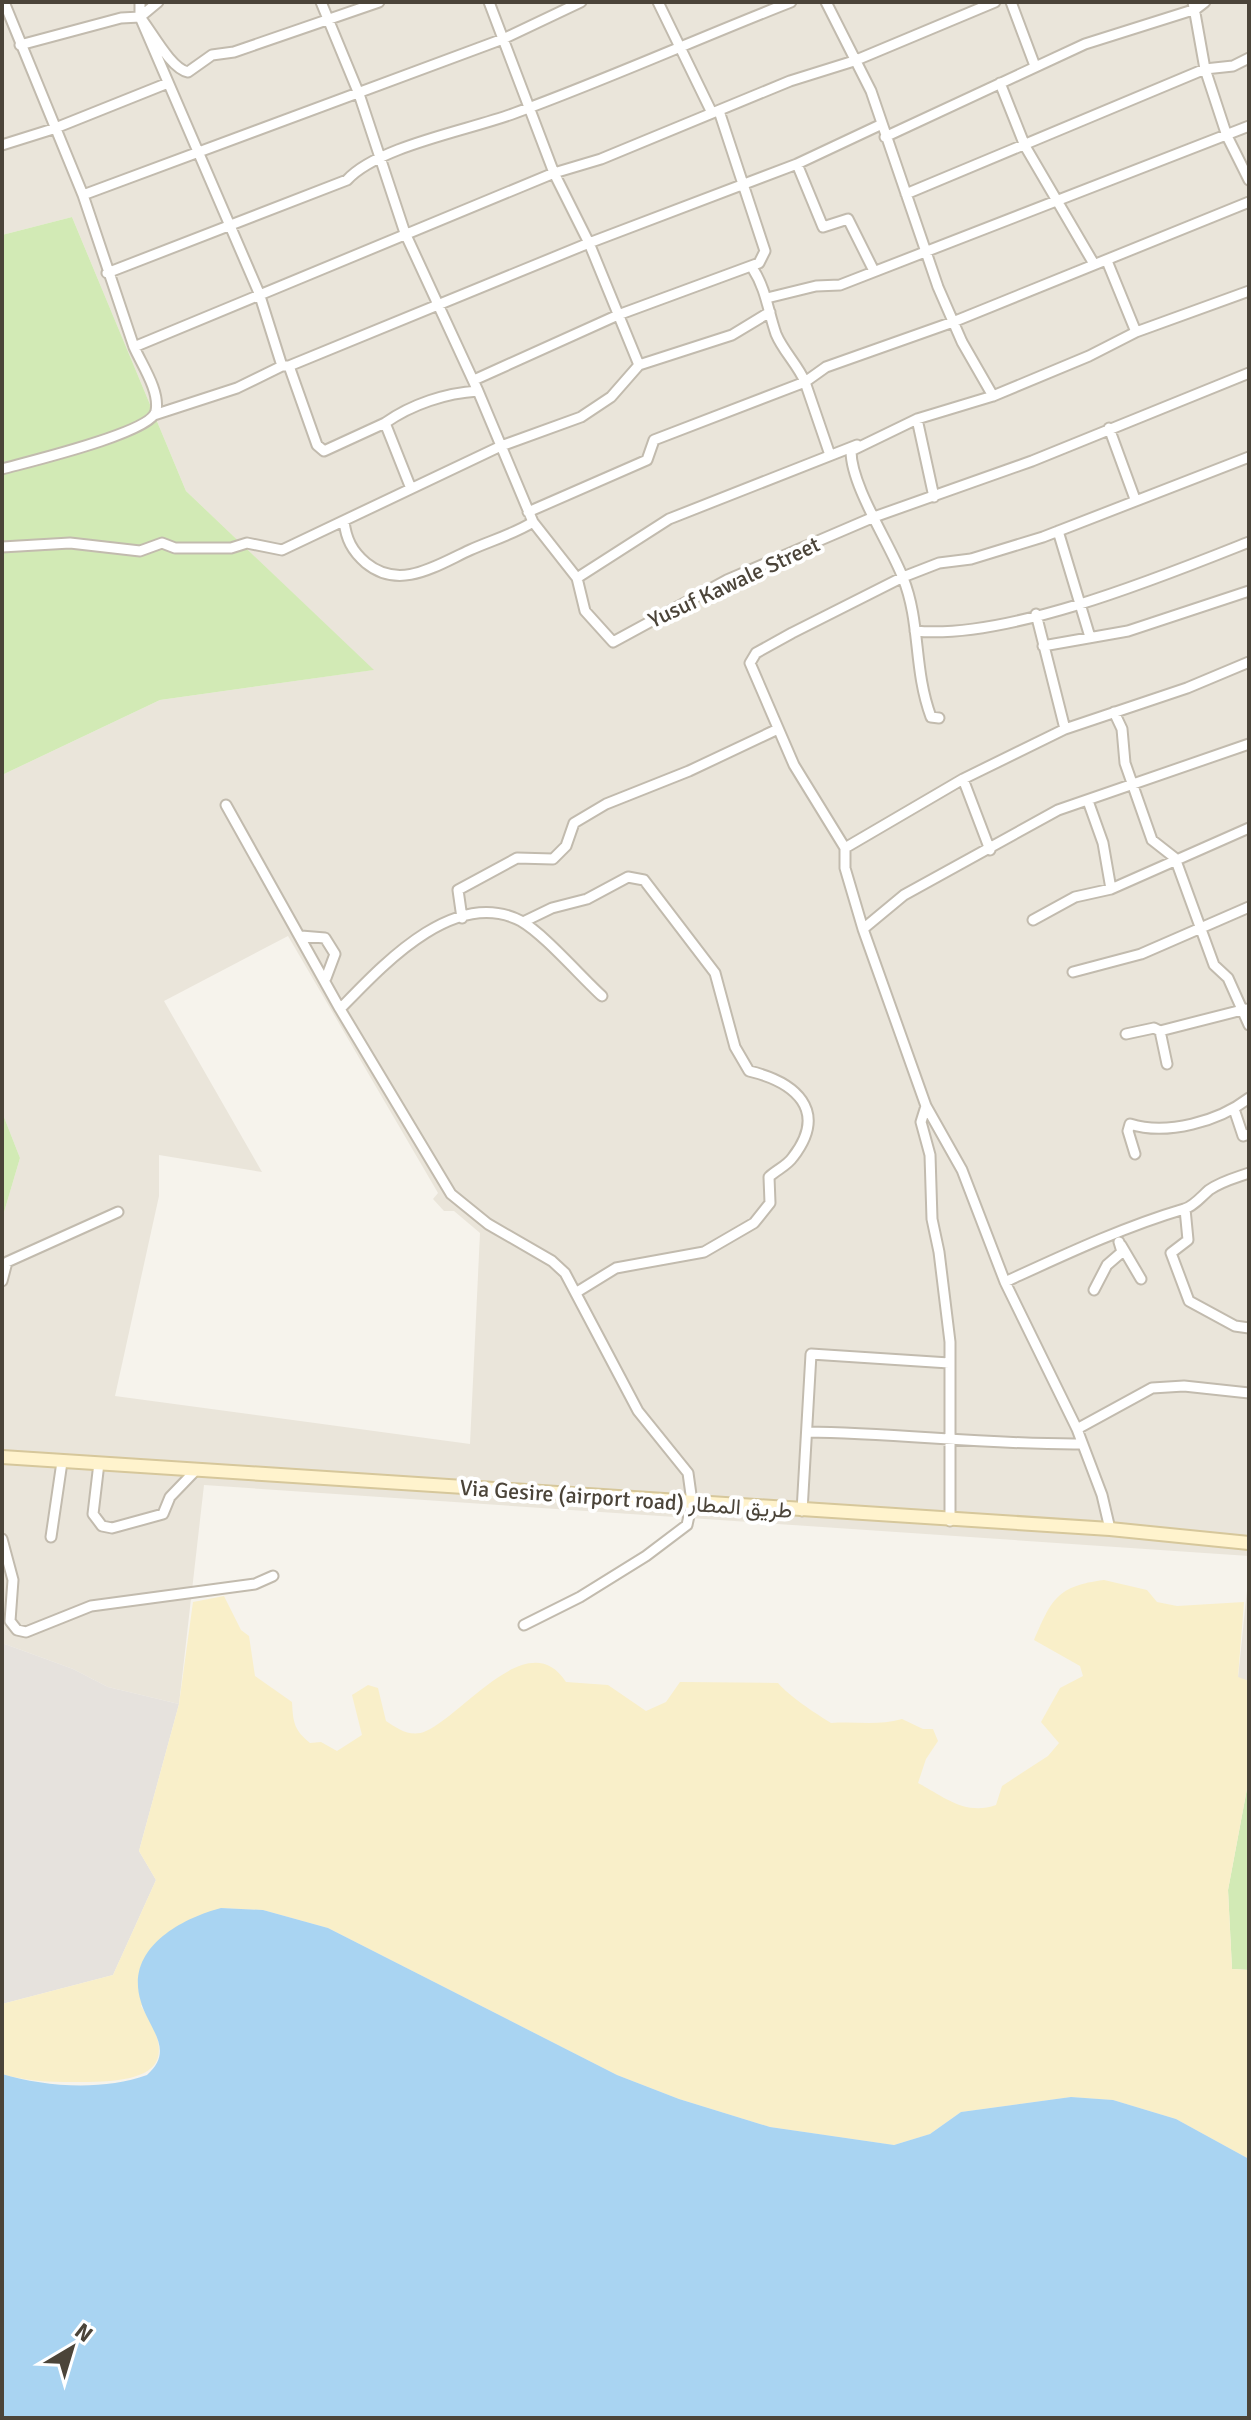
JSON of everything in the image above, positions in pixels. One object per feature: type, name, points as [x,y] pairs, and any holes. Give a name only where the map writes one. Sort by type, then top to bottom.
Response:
[{"type":"main road","name":"Via Gesire (airport road) طريق المطار","points":[[2,1457],[1110,1529],[1249,1543]]},
{"type":"street","points":[[4,2],[53,129],[83,195],[107,273],[154,391],[154,415]]},
{"type":"street","points":[[140,2],[140,17],[259,293],[317,445],[324,451],[427,401],[478,391]]},
{"type":"street","points":[[20,45],[121,18],[140,17],[158,2]]},
{"type":"street","name":"Yusuf Kawale Street","points":[[321,2],[359,94],[405,233],[474,380],[528,512],[577,578],[585,611],[613,642],[727,580],[874,517],[934,497],[1249,373]]},
{"type":"street","points":[[140,17],[162,44],[172,64],[178,70],[188,72],[212,55],[234,52],[379,2]]},
{"type":"street","points":[[489,2],[554,173],[589,243],[639,365]]},
{"type":"street","points":[[83,195],[503,39],[581,2]]},
{"type":"street","points":[[474,380],[618,315],[753,269],[765,251],[745,185],[715,112],[678,48],[658,2]]},
{"type":"street","points":[[107,273],[347,180],[356,169],[379,157],[519,112],[791,2]]},
{"type":"street","points":[[826,2],[871,91],[880,125],[928,249],[938,287],[993,396]]},
{"type":"street","points":[[134,347],[554,173],[601,159],[790,81],[854,61],[995,2]]},
{"type":"street","points":[[1011,2],[1035,66]]},
{"type":"street","points":[[885,137],[1085,44],[1198,4],[1205,69],[1227,136],[1249,180]]},
{"type":"street","points":[[906,194],[1205,69],[1233,66],[1249,58]]},
{"type":"street","points":[[2,145],[53,129],[168,83]]},
{"type":"street","points":[[1000,83],[1025,146],[1094,264]]},
{"type":"street","points":[[2,469],[127,432],[154,415],[237,388],[436,304],[797,164],[880,125]]},
{"type":"street","points":[[767,298],[816,286],[840,285],[1249,126]]},
{"type":"street","points":[[797,164],[823,227],[848,219],[874,271]]},
{"type":"street","points":[[528,512],[647,460],[654,440],[805,382],[826,367],[953,322],[1249,202]]},
{"type":"street","points":[[1107,261],[1136,332]]},
{"type":"street","points":[[753,269],[767,298],[778,338],[798,364],[830,455]]},
{"type":"street","points":[[577,578],[669,519],[917,419],[993,396],[1089,356],[1136,332],[1249,291]]},
{"type":"street","points":[[2,547],[70,543],[140,551],[162,543],[175,548],[231,548],[247,543],[282,550],[410,486],[501,446],[581,417],[611,397],[639,365],[732,335],[770,312]]},
{"type":"street","points":[[917,419],[934,497]]},
{"type":"street","points":[[385,423],[410,486]]},
{"type":"street","points":[[1109,428],[1135,499]]},
{"type":"street","points":[[860,444],[851,451],[851,459],[903,577],[915,631],[917,671],[931,717],[939,718]]},
{"type":"street","points":[[1110,1529],[1102,1495],[1077,1429],[1005,1282],[962,1170],[926,1106],[863,929],[845,868],[845,848],[818,808],[778,729],[750,663],[751,658],[792,633],[903,577],[939,563],[971,559],[1058,531],[1249,457]]},
{"type":"street","points":[[344,521],[346,536],[362,560],[390,576],[410,576],[437,567],[533,522]]},
{"type":"street","points":[[1058,531],[1090,637]]},
{"type":"street","points":[[915,631],[980,629],[1080,602],[1249,542]]},
{"type":"street","points":[[1043,646],[1172,619],[1249,591]]},
{"type":"street","points":[[1036,614],[1065,729]]},
{"type":"street","points":[[845,848],[963,779],[1065,729],[1187,688],[1249,662]]},
{"type":"street","points":[[1114,712],[1122,729],[1125,763],[1152,840],[1175,858],[1214,965],[1228,978],[1246,1009],[1249,1025]]},
{"type":"street","points":[[462,918],[458,890],[517,858],[553,859],[566,846],[574,823],[606,804],[689,771],[778,729]]},
{"type":"street","points":[[863,929],[904,895],[990,850],[1025,826],[1249,744]]},
{"type":"street","points":[[963,779],[990,850]]},
{"type":"street","points":[[1088,801],[1103,843],[1111,889]]},
{"type":"street","points":[[226,805],[326,978],[340,1009],[451,1194],[488,1224],[552,1261],[577,1292],[638,1411],[688,1473],[692,1502],[687,1525],[646,1556],[580,1597],[524,1625]]},
{"type":"street","points":[[1033,920],[1075,897],[1111,889],[1175,858],[1249,828]]},
{"type":"street","points":[[523,922],[552,908],[587,899],[628,877],[644,880],[715,973],[735,1047],[749,1071],[781,1081],[797,1093],[809,1119],[805,1139],[791,1161],[769,1177],[770,1203],[754,1223],[704,1252],[616,1268],[577,1292]]},
{"type":"street","points":[[1073,972],[1141,954],[1199,926],[1249,907]]},
{"type":"street","points":[[340,1009],[388,959],[437,926],[489,914],[523,922],[602,996]]},
{"type":"street","points":[[301,936],[325,938],[335,954],[326,978]]},
{"type":"street","points":[[1126,1034],[1154,1028],[1160,1031],[1246,1009]]},
{"type":"street","points":[[1160,1031],[1167,1064]]},
{"type":"street","points":[[1135,1154],[1128,1131],[1130,1124],[1143,1128],[1202,1122],[1234,1109],[1249,1098]]},
{"type":"street","points":[[926,1106],[921,1122],[930,1155],[932,1219],[939,1252],[949,1363],[950,1521]]},
{"type":"street","points":[[1234,1109],[1243,1136],[1249,1134]]},
{"type":"street","points":[[1005,1282],[1117,1237],[1174,1209],[1185,1209],[1223,1181],[1249,1173]]},
{"type":"street","points":[[1185,1209],[1188,1240],[1171,1253],[1189,1301],[1235,1326],[1249,1328]]},
{"type":"street","points":[[2,1281],[7,1262],[118,1212]]},
{"type":"street","points":[[1117,1237],[1141,1279]]},
{"type":"street","points":[[1094,1290],[1107,1265],[1122,1252],[1117,1237]]},
{"type":"street","points":[[802,1511],[811,1354],[949,1363]]},
{"type":"street","points":[[1077,1429],[1152,1388],[1184,1386],[1249,1393]]},
{"type":"street","points":[[807,1432],[992,1444],[1082,1444]]},
{"type":"street","points":[[51,1537],[62,1462]]},
{"type":"street","points":[[99,1463],[93,1514],[102,1526],[112,1528],[163,1514],[170,1497],[196,1470]]},
{"type":"street","points":[[2,1539],[13,1580],[10,1621],[17,1630],[26,1632],[91,1606],[255,1584],[273,1576]]},
{"type":"shaded area","points":[[2,2],[1249,2],[1249,1556],[204,1485],[179,1704],[108,1687],[73,1669],[2,1643],[2,1219],[20,1158],[2,1112],[2,775],[160,700],[373,670],[186,491],[72,217],[2,235]],"holes":[[[288,936],[438,1193],[433,1199],[444,1211],[454,1211],[480,1233],[470,1444],[115,1396],[159,1196],[159,1155],[262,1172],[164,1001]]]},
{"type":"shaded area","points":[[1249,1571],[1249,1681],[1238,1678]]},
{"type":"shaded area","points":[[2,1643],[73,1669],[108,1687],[179,1704],[139,1851],[156,1880],[113,1975],[2,2004]]},
{"type":"green space","points":[[72,217],[186,491],[374,670],[160,700],[2,775],[2,235]]},
{"type":"green space","points":[[2,1112],[20,1158],[2,1219]]},
{"type":"green space","points":[[1249,1778],[1249,1970],[1232,1969],[1228,1890]]},
{"type":"sand","points":[[1104,1580],[1147,1590],[1157,1602],[1177,1606],[1244,1602],[1238,1677],[1249,1681],[1249,1778],[1228,1890],[1232,1969],[1249,1970],[1249,2159],[1176,2119],[1113,2100],[1071,2097],[961,2112],[930,2134],[894,2145],[770,2127],[679,2099],[617,2075],[328,1928],[263,1910],[221,1908],[141,2006],[158,2044],[158,2057],[152,2067],[142,2074],[109,2081],[77,2082],[34,2080],[2,2074],[2,2004],[113,1975],[156,1880],[139,1851],[179,1704],[193,1602],[224,1596],[241,1630],[249,1636],[255,1676],[292,1702],[295,1725],[310,1743],[321,1742],[337,1751],[362,1735],[352,1695],[368,1685],[378,1688],[386,1721],[400,1730],[415,1734],[441,1722],[496,1678],[534,1663],[551,1667],[566,1682],[608,1685],[646,1711],[666,1702],[680,1682],[778,1683],[795,1699],[831,1723],[875,1723],[902,1719],[923,1729],[933,1729],[938,1741],[926,1759],[918,1783],[965,1807],[985,1808],[996,1805],[1002,1786],[1048,1756],[1059,1743],[1041,1722],[1060,1688],[1083,1676],[1080,1666],[1034,1640],[1046,1614],[1066,1591]]},
{"type":"water","points":[[221,1908],[263,1910],[328,1928],[617,2075],[679,2099],[770,2127],[894,2145],[930,2134],[961,2112],[1071,2097],[1113,2100],[1176,2119],[1249,2159],[1249,2418],[2,2418],[2,2074],[37,2082],[74,2085],[112,2083],[147,2075],[155,2066],[160,2048],[141,2002],[138,1983],[141,1966],[159,1939],[189,1920]]}]
